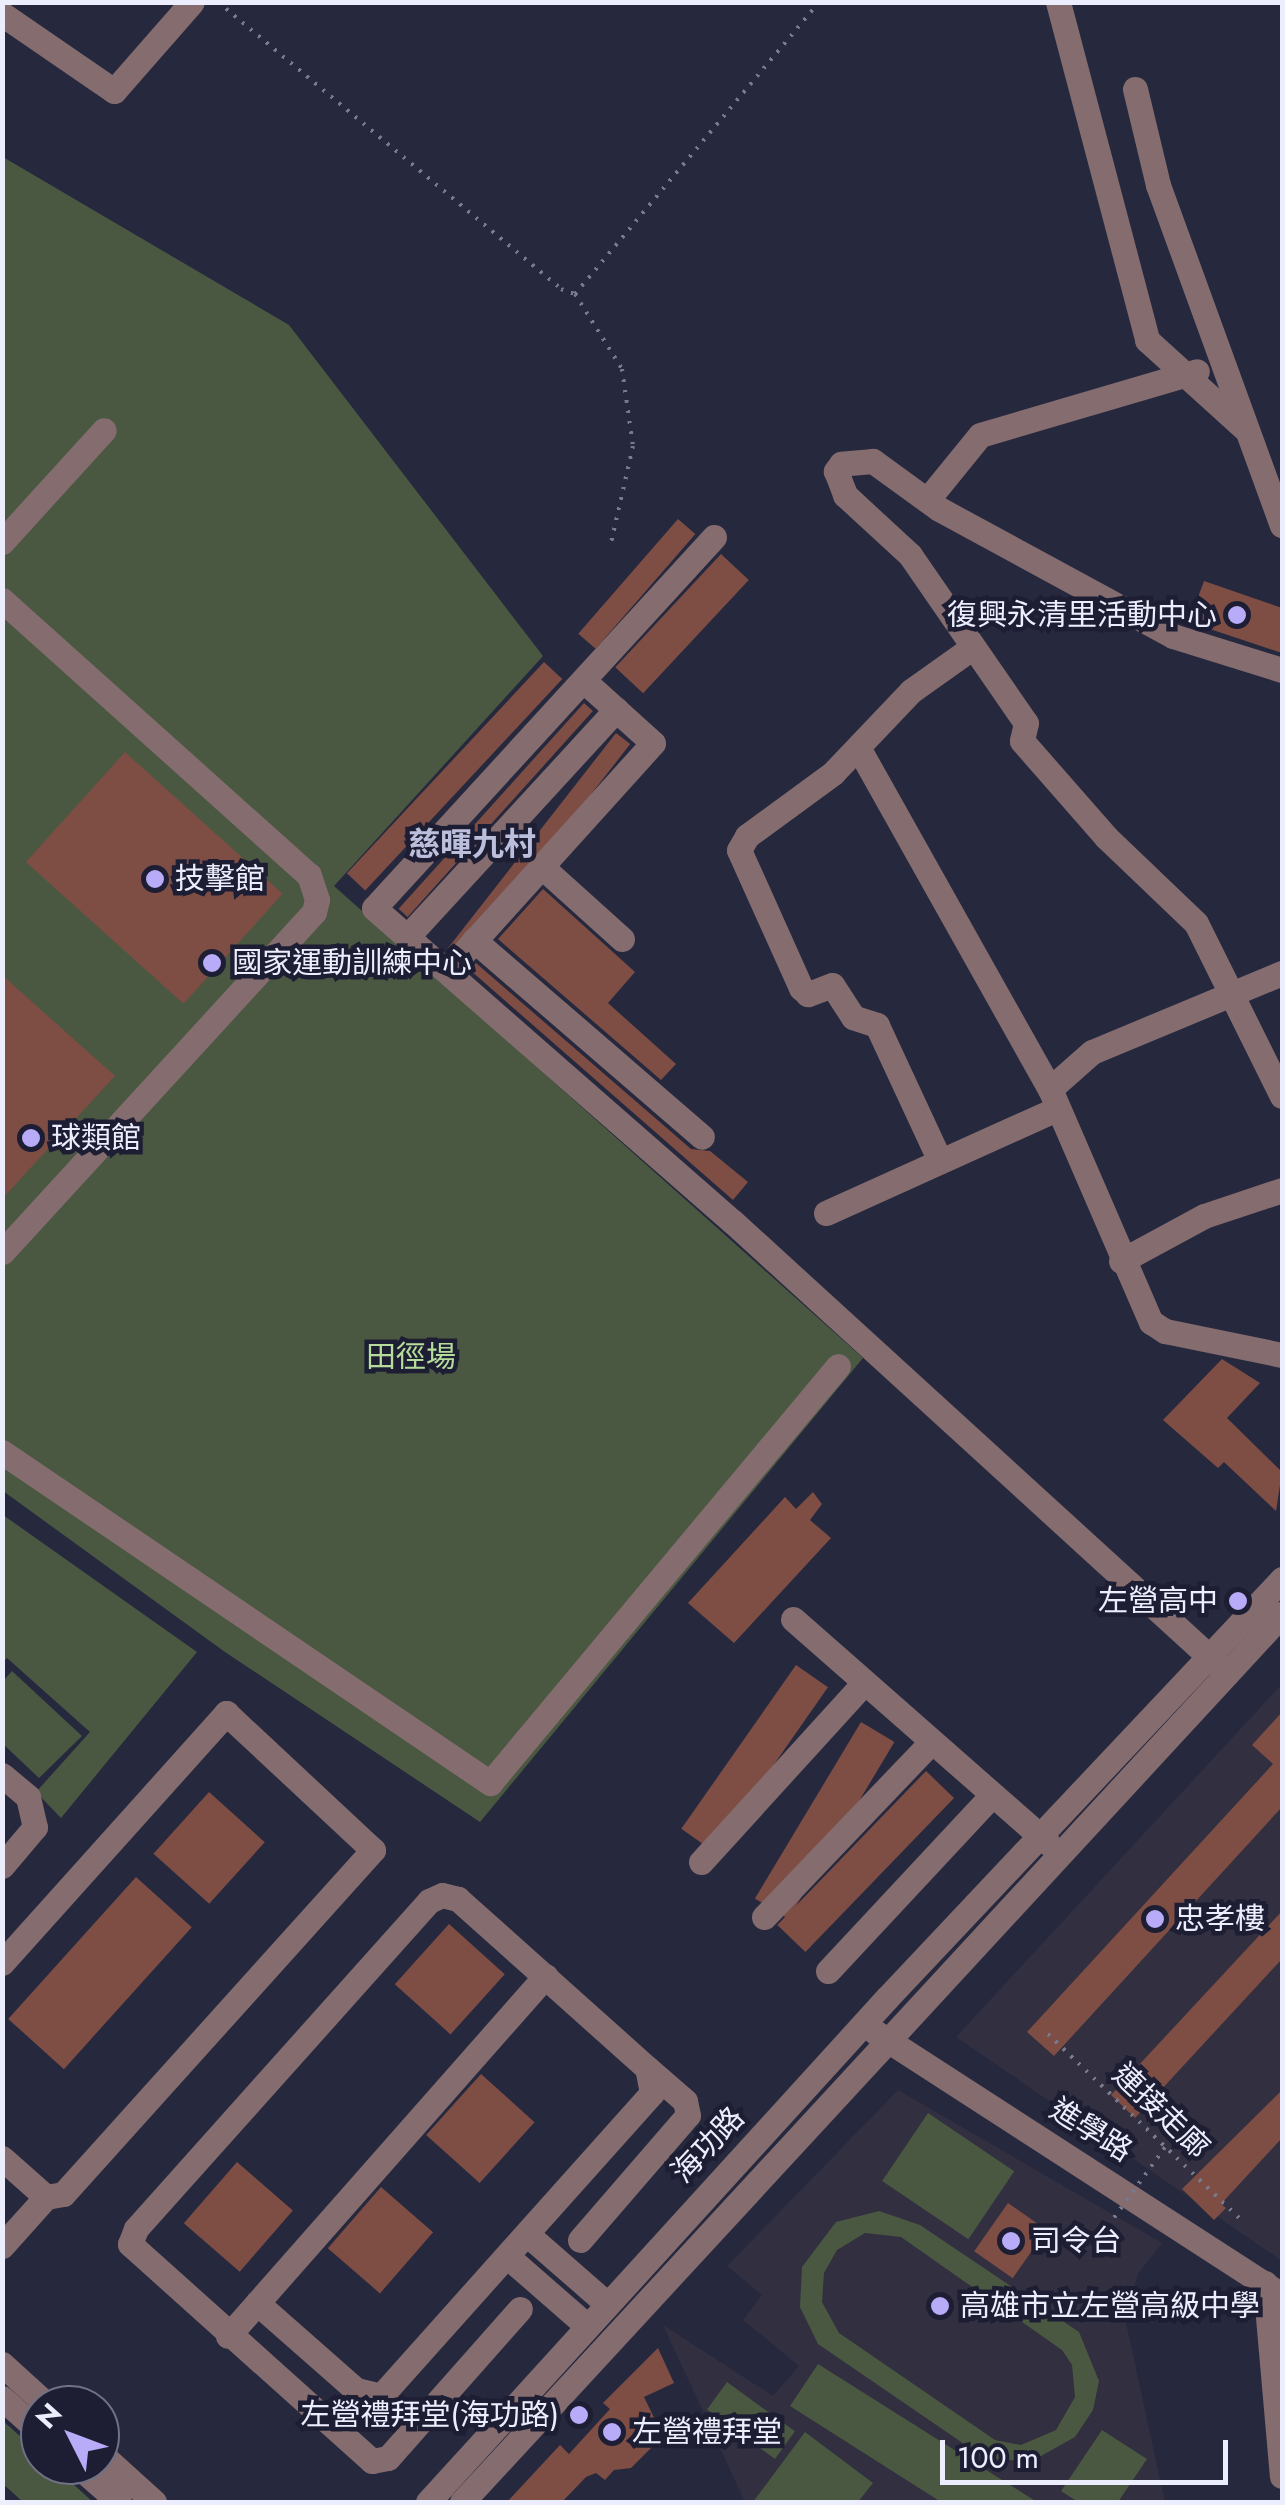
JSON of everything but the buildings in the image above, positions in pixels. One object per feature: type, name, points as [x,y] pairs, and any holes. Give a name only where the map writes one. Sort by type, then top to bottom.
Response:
[{"type":"street","points":[[2,14],[114,91],[192,2]]},
{"type":"street","points":[[1058,2],[1147,340],[1243,427]]},
{"type":"street","points":[[1136,89],[1158,184],[1220,364],[1282,525]]},
{"type":"street","points":[[928,499],[980,435],[1220,364]]},
{"type":"street","points":[[2,542],[104,430]]},
{"type":"street","points":[[1282,670],[1173,636],[928,499],[872,461],[841,464],[836,471],[844,494],[902,544],[1026,724],[1022,740],[1106,837],[1190,917],[1233,992],[1282,1096]]},
{"type":"street","points":[[714,538],[374,908],[733,1222],[1219,1666]]},
{"type":"street","points":[[2,600],[308,875],[318,900],[314,912],[2,1252]]},
{"type":"street","points":[[940,1160],[877,1025],[853,1017],[832,985],[808,994],[801,988],[740,850],[747,836],[859,749],[911,691],[973,647]]},
{"type":"street","points":[[446,971],[653,743],[583,680]]},
{"type":"street","points":[[408,937],[616,710]]},
{"type":"street","points":[[859,749],[1053,1099],[1121,1261],[1156,1328],[1282,1354]]},
{"type":"street","points":[[541,866],[622,939]]},
{"type":"street","points":[[474,940],[702,1138]]},
{"type":"street","points":[[826,1213],[940,1160],[1053,1099],[1092,1052],[1282,973]]},
{"type":"street","points":[[630,1132],[658,1099]]},
{"type":"street","points":[[1121,1261],[1204,1216],[1282,1190]]},
{"type":"street","points":[[2,1452],[490,1783],[838,1366]]},
{"type":"street","name":"海功路","points":[[462,2502],[1060,1853],[1219,1666],[1282,1579]]},
{"type":"street","name":"海功路","points":[[428,2502],[1039,1835],[1219,1666],[1282,1614]]},
{"type":"street","points":[[793,1619],[1060,1853]]},
{"type":"street","points":[[701,1862],[864,1682]]},
{"type":"street","points":[[2,1963],[226,1713],[373,1850],[63,2194],[46,2197],[8,2228]]},
{"type":"street","points":[[764,1917],[931,1742]]},
{"type":"street","points":[[2,1775],[28,1798],[36,1827],[2,1866]]},
{"type":"street","points":[[828,1971],[992,1795]]},
{"type":"street","points":[[474,2305],[517,2312],[388,2458],[372,2462],[133,2250],[136,2229],[436,1896],[458,1899],[674,2091],[688,2108],[684,2123],[585,2234],[574,2193]]},
{"type":"street","points":[[228,2336],[545,1976]]},
{"type":"street","name":"進學路","points":[[864,2023],[885,2041],[1274,2289]]},
{"type":"street","points":[[257,2303],[356,2390],[373,2397],[388,2391],[474,2305],[528,2235],[574,2193],[652,2092],[647,2068]]},
{"type":"street","points":[[643,2106],[657,2094],[674,2091]]},
{"type":"street","points":[[2,2158],[46,2197]]},
{"type":"street","points":[[574,2193],[614,2201]]},
{"type":"street","points":[[528,2235],[607,2304]]},
{"type":"street","points":[[508,2257],[587,2326]]},
{"type":"street","points":[[1274,2289],[1282,2476]]},
{"type":"street","points":[[474,2305],[490,2342]]},
{"type":"street","points":[[2,2364],[25,2385]]},
{"type":"street","points":[[120,2471],[154,2502]]},
{"type":"street","points":[[100,2485],[119,2502]]},
{"type":"path","points":[[218,2],[560,289],[575,294],[622,369],[633,446],[611,543]]},
{"type":"path","points":[[575,294],[819,2]]},
{"type":"path","name":"連接走廊","points":[[1048,2034],[1242,2221]]},
{"type":"path","points":[[1108,2226],[1166,2146]]},
{"type":"shaded area","name":"高雄市立左營高級中學","points":[[1282,1684],[1282,2261],[956,2037]]},
{"type":"shaded area","name":"高雄市立左營高級中學","points":[[898,2090],[1162,2243],[1138,2274],[1125,2318],[1165,2502],[745,2502],[663,2325],[773,2396],[799,2366],[743,2320],[762,2295],[727,2266]]},
{"type":"green space","name":"國家運動訓練中心","points":[[3,157],[289,325],[543,656],[334,886],[863,1358],[480,1822],[225,1652],[3,1491]]},
{"type":"green space","points":[[3,1515],[197,1652],[61,1818],[36,1792],[90,1732],[7,1658],[3,1662]]},
{"type":"green space","points":[[12,1671],[82,1736],[39,1778],[3,1744],[3,1681]]},
{"type":"green space","points":[[928,2113],[1014,2171],[968,2239],[882,2181]]},
{"type":"green space","points":[[879,2211],[920,2225],[1079,2332],[1099,2381],[1093,2410],[1075,2437],[1032,2461],[986,2459],[818,2344],[800,2307],[802,2267],[836,2222]],"holes":[[[865,2233],[901,2237],[1062,2350],[1072,2365],[1075,2397],[1056,2430],[1021,2445],[995,2440],[839,2333],[822,2302],[824,2273],[837,2250]]]},
{"type":"green space","points":[[818,2364],[1037,2502],[941,2502],[790,2406]]},
{"type":"green space","points":[[727,2382],[795,2431],[775,2459],[707,2410]]},
{"type":"green space","points":[[2,2420],[20,2436],[20,2485],[74,2485],[93,2502],[23,2502],[3,2484]]},
{"type":"green space","points":[[1102,2430],[1147,2459],[1118,2502],[1078,2502],[1061,2491]]},
{"type":"green space","points":[[805,2432],[873,2483],[858,2502],[753,2502]]},
{"type":"place","name":"復興永清里活動中心","points":[[1237,615]]},
{"type":"place","name":"技擊館","points":[[155,879]]},
{"type":"place","name":"國家運動訓練中心","points":[[212,963]]},
{"type":"place","name":"球類館","points":[[31,1138]]},
{"type":"place","name":"左營高中","points":[[1238,1601]]},
{"type":"place","name":"忠孝樓","points":[[1155,1919]]},
{"type":"place","name":"司令台","points":[[1011,2241]]},
{"type":"place","name":"高雄市立左營高級中學","points":[[940,2306]]},
{"type":"place","name":"左營禮拜堂(海功路)","points":[[579,2415]]},
{"type":"place","name":"左營禮拜堂","points":[[612,2432]]},
{"type":"district","name":"慈暉九村","points":[[472,844]]},
{"type":"park label","name":"田徑場","points":[[411,1357]]}]
